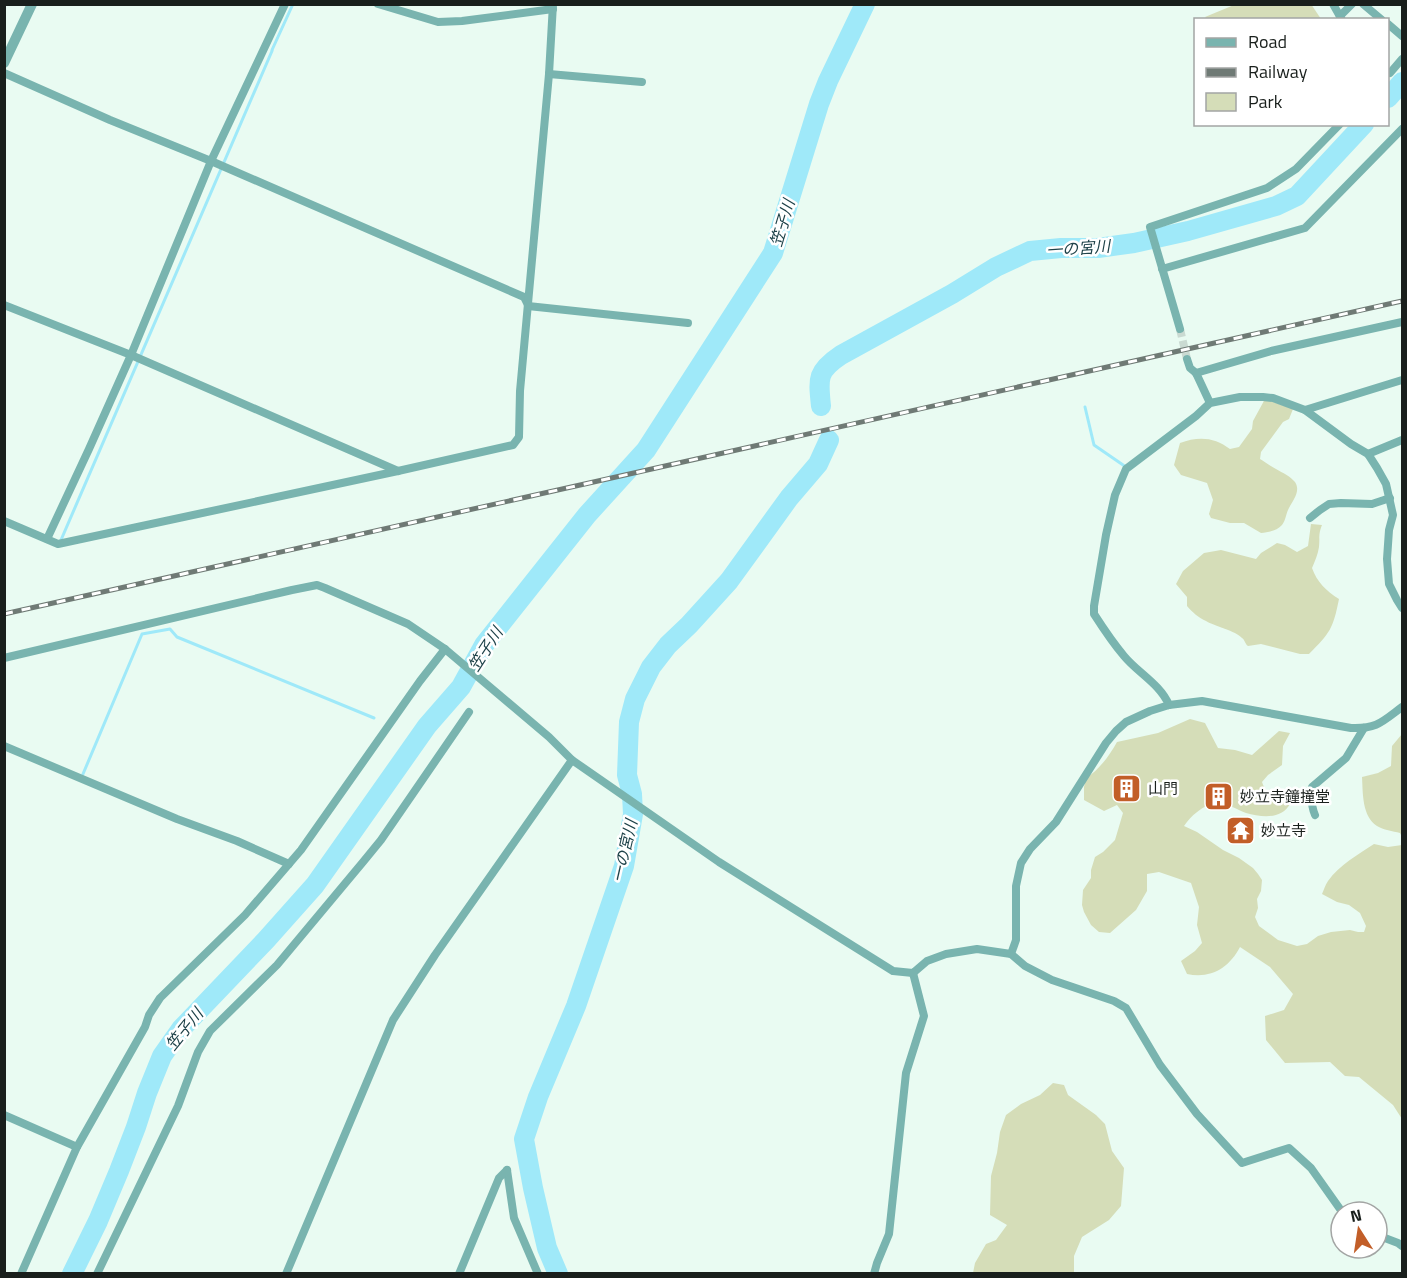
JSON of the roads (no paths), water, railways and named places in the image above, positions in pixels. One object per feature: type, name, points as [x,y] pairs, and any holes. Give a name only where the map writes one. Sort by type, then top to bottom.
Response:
[{"type":"street","points":[[4,63],[32,4]]},
{"type":"street","points":[[47,539],[131,356],[212,161],[285,4]]},
{"type":"street","points":[[4,521],[58,544],[513,445],[519,437],[520,391],[553,7],[462,21],[438,22],[378,4]]},
{"type":"street","points":[[1333,4],[1341,18],[1352,4]]},
{"type":"street","points":[[1363,4],[1380,18]]},
{"type":"street","points":[[1389,25],[1402,36]]},
{"type":"street","points":[[1389,72],[1402,59]]},
{"type":"street","points":[[4,73],[524,297],[528,306]]},
{"type":"street","points":[[549,74],[642,81]]},
{"type":"street","points":[[1180,329],[1150,227],[1267,188],[1296,170],[1338,126]]},
{"type":"street","points":[[1162,269],[1305,228],[1402,129]]},
{"type":"street","points":[[4,304],[398,471]]},
{"type":"street","points":[[528,306],[688,324]]},
{"type":"street","points":[[1196,374],[1271,351],[1402,322]]},
{"type":"street","points":[[1187,358],[1190,368],[1196,374],[1210,403]]},
{"type":"street","points":[[1305,410],[1402,380]]},
{"type":"street","points":[[1169,705],[1167,698],[1125,658],[1094,614],[1094,606],[1112,506],[1126,468],[1210,403],[1240,397],[1274,398],[1305,410],[1368,454],[1386,484],[1390,498],[1393,515],[1389,530],[1387,559],[1389,584],[1402,608]]},
{"type":"street","points":[[1368,454],[1402,440]]},
{"type":"street","points":[[1310,518],[1329,504],[1372,504],[1390,498]]},
{"type":"street","points":[[1393,515],[1402,508]]},
{"type":"street","points":[[4,658],[317,585],[408,624],[445,649],[549,737],[572,760],[719,862],[893,971],[913,973],[927,962],[946,954],[977,949],[1011,954],[1025,966],[1052,980],[1114,1001],[1126,1008],[1160,1065],[1197,1114],[1242,1163],[1289,1148],[1311,1168],[1334,1200]]},
{"type":"street","points":[[21,1274],[77,1147],[160,998],[245,915],[301,850],[445,649]]},
{"type":"street","points":[[1011,954],[1016,940],[1016,886],[1021,863],[1030,849],[1056,822],[1116,731],[1126,722],[1169,705],[1202,700],[1351,728],[1364,728],[1380,724],[1402,707]]},
{"type":"street","points":[[97,1274],[178,1106],[198,1052],[210,1031],[278,965],[369,855],[469,712]]},
{"type":"street","points":[[1315,815],[1311,800],[1312,787],[1346,758],[1364,728]]},
{"type":"street","points":[[4,746],[289,864]]},
{"type":"street","points":[[286,1274],[393,1020],[572,760]]},
{"type":"street","points":[[874,1274],[889,1234],[906,1073],[924,1017],[913,973]]},
{"type":"street","points":[[4,1115],[77,1147]]},
{"type":"street","points":[[459,1274],[499,1178],[507,1170],[514,1218],[538,1274]]},
{"type":"waterway","points":[[272,50],[293,4]]},
{"type":"waterway","name":"笠子川","points":[[72,1274],[119,1171],[162,1056],[181,1029],[315,885],[427,726],[461,687],[484,645],[587,515],[646,450],[773,253],[819,104],[865,4]]},
{"type":"waterway","points":[[61,540],[272,51]]},
{"type":"waterway","name":"一の宮川","points":[[1389,97],[1402,82]]},
{"type":"waterway","name":"一の宮川","points":[[821,406],[819,388],[821,376],[833,361],[996,267],[1030,251],[1098,248],[1134,243],[1188,231],[1276,206],[1297,196],[1362,126]]},
{"type":"waterway","points":[[1085,407],[1094,445],[1126,467]]},
{"type":"waterway","name":"一の宮川","points":[[558,1274],[547,1248],[524,1139],[538,1097],[576,1006],[624,866],[633,814],[632,794],[627,775],[629,722],[635,699],[651,667],[668,645],[729,581],[789,498],[818,464],[829,440]]},
{"type":"waterway","points":[[83,774],[142,634],[170,629],[177,637],[374,718]]},
{"type":"tunnel","points":[[1180,329],[1187,359]]},
{"type":"railway","points":[[4,614],[1402,301]]},
{"type":"place","name":"山門","points":[[1127,789]]},
{"type":"place","name":"妙立寺鐘撞堂","points":[[1219,797]]},
{"type":"place","name":"妙立寺","points":[[1240,831]]}]
